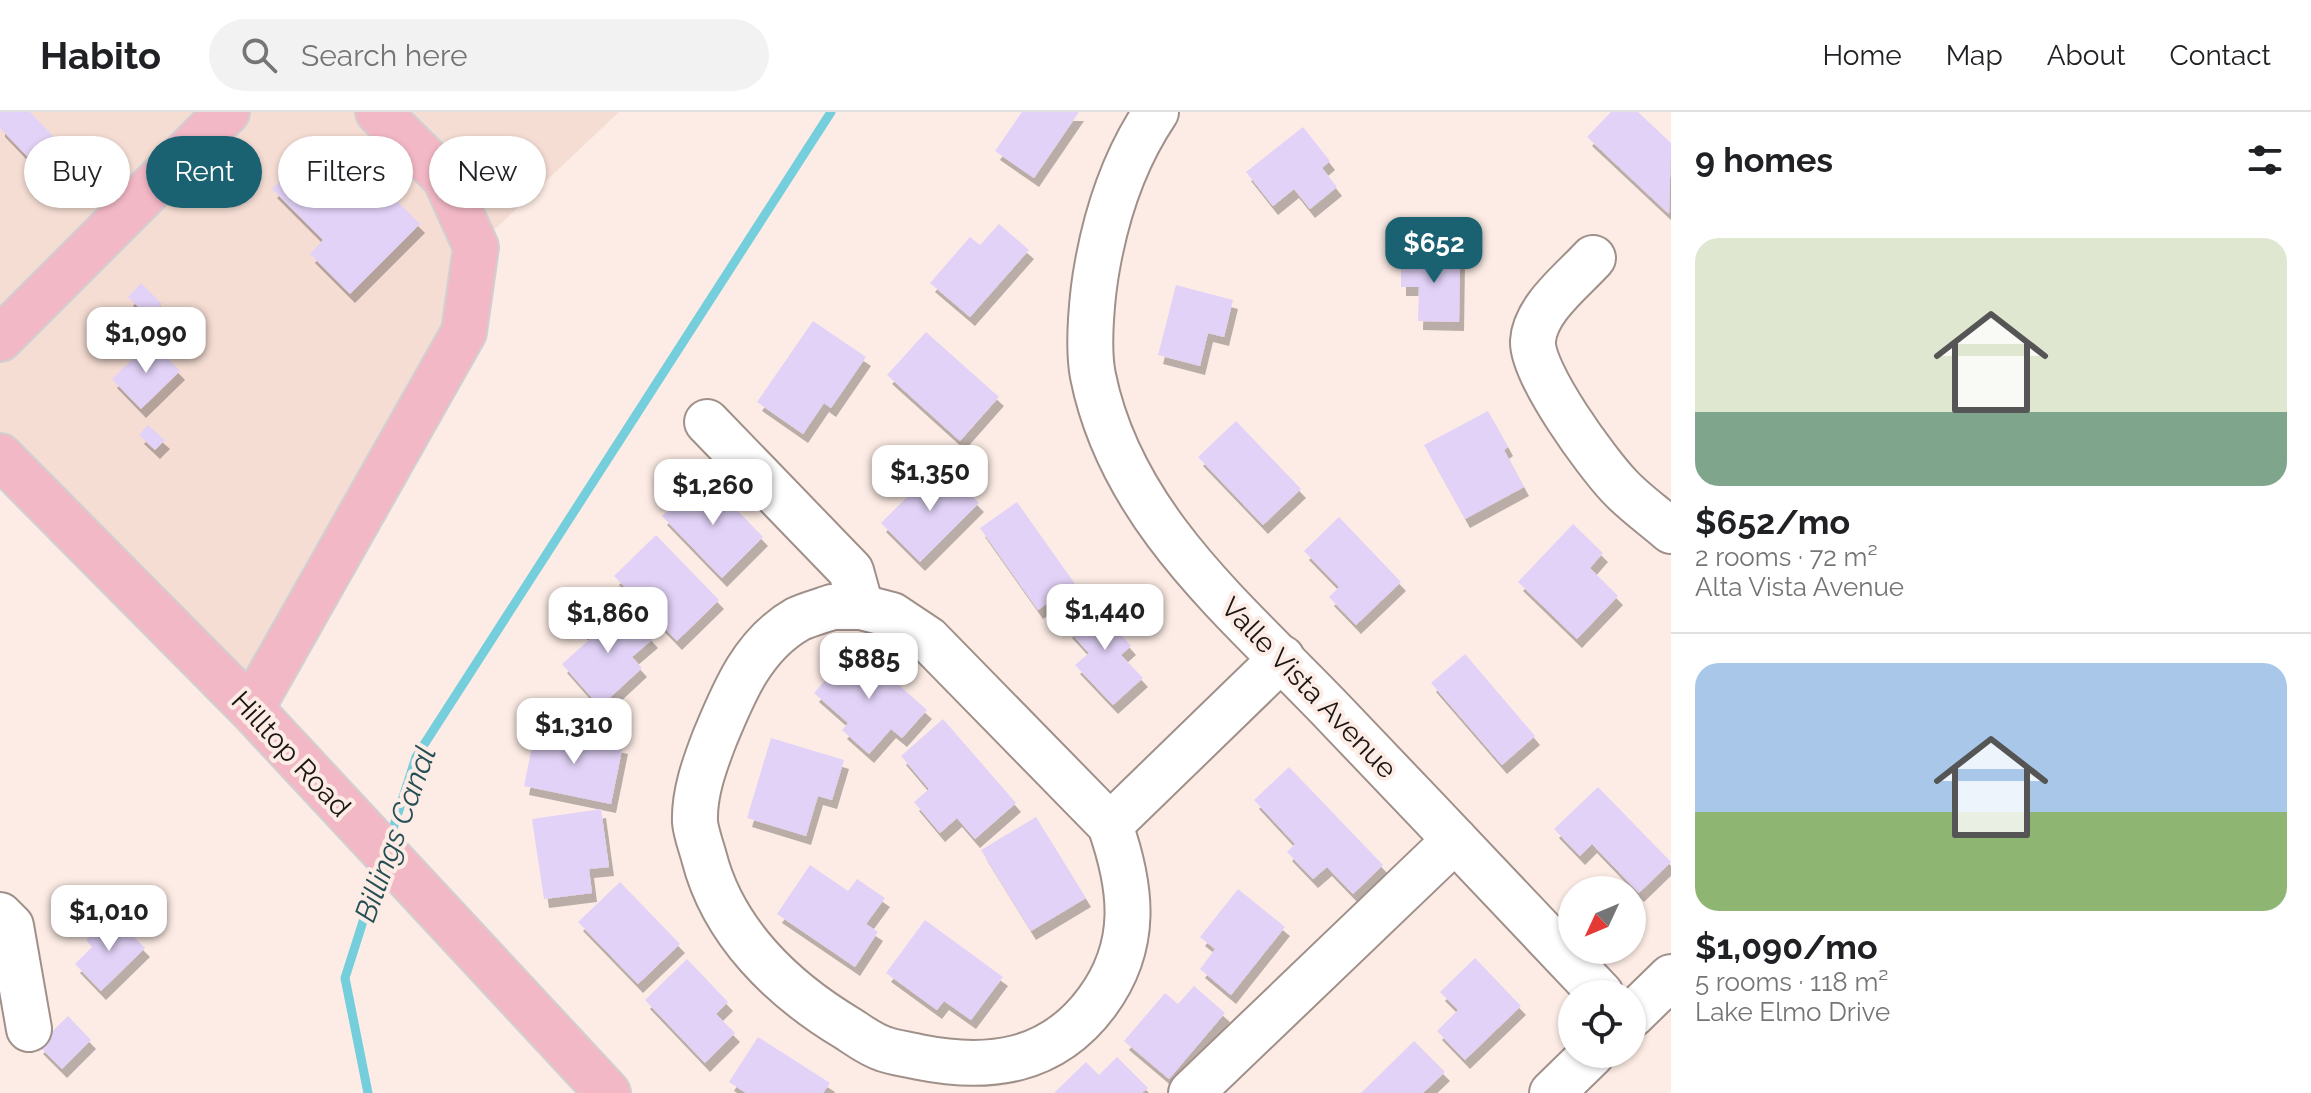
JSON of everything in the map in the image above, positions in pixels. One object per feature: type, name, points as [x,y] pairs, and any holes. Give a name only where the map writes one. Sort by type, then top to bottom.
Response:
[{"type":"main road","points":[[0,339],[227,112]]},
{"type":"main road","points":[[251,709],[464,332],[476,247],[445,178],[378,112]]},
{"type":"main road","name":"Hilltop Road","points":[[2,458],[251,709],[608,1093]]},
{"type":"street","name":"Valle Vista Avenue","points":[[1156,112],[1138,140],[1106,217],[1092,295],[1092,374],[1111,442],[1144,502],[1186,561],[1588,980]]},
{"type":"street","points":[[1593,258],[1542,313],[1533,342],[1540,371],[1598,462],[1622,489],[1671,531]]},
{"type":"street","points":[[707,422],[851,571],[861,607]]},
{"type":"street","points":[[832,607],[861,607],[892,615],[928,639],[1110,825],[1123,863],[1128,898],[1127,934],[1122,959],[1109,987],[1089,1014],[1067,1035],[1015,1060],[987,1064],[937,1060],[882,1049],[800,997],[739,936],[710,882],[695,824],[698,791],[706,761],[731,698],[751,661],[769,640],[799,619],[832,607]]},
{"type":"street","points":[[1110,825],[1282,658]]},
{"type":"street","points":[[1191,1093],[1455,840]]},
{"type":"street","points":[[0,915],[11,926],[29,1029]]},
{"type":"street","points":[[1646,1001],[1671,977]]},
{"type":"street","points":[[1552,1093],[1578,1068]]},
{"type":"shaded area","points":[[0,112],[619,112],[546,181],[546,136],[429,136],[429,208],[517,208],[476,247],[464,332],[251,709],[0,453]]},
{"type":"building","points":[[0,112],[30,112],[53,136],[24,136],[24,153],[0,128]]},
{"type":"building","points":[[1022,112],[1079,112],[1034,178],[995,151]]},
{"type":"building","points":[[1611,112],[1638,112],[1671,143],[1669,214],[1587,137]]},
{"type":"building","points":[[1303,127],[1330,161],[1322,168],[1337,187],[1310,209],[1294,189],[1273,206],[1246,172]]},
{"type":"building","points":[[291,208],[404,208],[420,224],[350,294],[310,254],[323,240]]},
{"type":"building","points":[[999,224],[1029,250],[970,317],[930,283],[970,237],[980,245]]},
{"type":"building","points":[[1401,254],[1460,254],[1459,322],[1418,321],[1419,287],[1401,287]]},
{"type":"building","points":[[141,283],[162,304],[149,317],[128,297]]},
{"type":"building","points":[[1176,285],[1233,300],[1224,337],[1208,333],[1200,366],[1158,355]]},
{"type":"building","points":[[813,321],[866,357],[831,408],[824,403],[803,434],[757,402]]},
{"type":"building","points":[[926,332],[999,397],[960,441],[887,375]]},
{"type":"building","points":[[151,341],[180,371],[141,409],[112,379]]},
{"type":"building","points":[[1488,411],[1508,447],[1504,450],[1524,487],[1465,519],[1424,445]]},
{"type":"building","points":[[1236,421],[1301,489],[1263,525],[1198,457]]},
{"type":"building","points":[[148,425],[165,440],[155,450],[139,435]]},
{"type":"building","points":[[940,464],[979,503],[920,562],[881,523]]},
{"type":"building","points":[[704,476],[763,537],[722,578],[662,516]]},
{"type":"building","points":[[1017,502],[1075,584],[1038,610],[980,528]]},
{"type":"building","points":[[1339,517],[1401,582],[1356,625],[1329,597],[1339,587],[1304,551]]},
{"type":"building","points":[[1573,524],[1603,553],[1590,568],[1618,596],[1577,639],[1518,582]]},
{"type":"building","points":[[656,535],[719,600],[677,641],[614,576]]},
{"type":"building","points":[[1103,597],[1125,621],[1116,629],[1131,646],[1121,655],[1143,678],[1113,705],[1075,665],[1089,653],[1067,629]]},
{"type":"building","points":[[625,608],[653,639],[632,657],[642,668],[600,707],[562,664],[590,639],[579,627],[595,612],[606,624]]},
{"type":"building","points":[[855,646],[927,710],[902,738],[891,729],[869,754],[842,730],[848,723],[814,693]]},
{"type":"building","points":[[1465,654],[1535,736],[1502,765],[1431,683]]},
{"type":"building","points":[[943,719],[1016,803],[975,839],[957,818],[940,833],[914,802],[929,789],[901,756]]},
{"type":"building","points":[[536,727],[623,745],[611,804],[524,786]]},
{"type":"building","points":[[771,738],[844,760],[832,800],[818,796],[806,836],[747,818]]},
{"type":"building","points":[[1289,767],[1383,865],[1353,894],[1327,867],[1313,879],[1287,852],[1295,844],[1254,800]]},
{"type":"building","points":[[1598,787],[1671,862],[1646,886],[1646,876],[1623,876],[1592,844],[1580,856],[1554,829]]},
{"type":"building","points":[[601,809],[609,867],[589,869],[592,893],[544,899],[532,819]]},
{"type":"building","points":[[1036,817],[1086,898],[1031,931],[981,850]]},
{"type":"building","points":[[810,865],[848,891],[857,879],[885,898],[866,924],[878,932],[855,967],[777,914]]},
{"type":"building","points":[[620,882],[680,944],[638,984],[578,922]]},
{"type":"building","points":[[1238,889],[1285,927],[1231,995],[1200,969],[1215,949],[1200,937]]},
{"type":"building","points":[[112,915],[145,948],[101,991],[75,964],[92,947],[86,940]]},
{"type":"building","points":[[925,920],[1003,977],[971,1020],[944,1001],[937,1010],[886,973]]},
{"type":"building","points":[[1475,958],[1521,1006],[1465,1060],[1437,1031],[1458,1010],[1440,992]]},
{"type":"building","points":[[687,959],[728,1002],[716,1014],[735,1033],[705,1063],[645,1000]]},
{"type":"building","points":[[1194,986],[1225,1013],[1169,1079],[1124,1041],[1165,993],[1178,1004]]},
{"type":"building","points":[[68,1016],[91,1040],[62,1069],[38,1045]]},
{"type":"building","points":[[758,1037],[830,1083],[823,1093],[746,1093],[729,1082]]},
{"type":"building","points":[[1414,1041],[1445,1072],[1423,1093],[1361,1093]]},
{"type":"building","points":[[1117,1057],[1148,1088],[1142,1093],[1054,1093],[1086,1062],[1099,1075]]},
{"type":"waterway","name":"Billings Canal","points":[[390,838],[416,757],[831,112]]},
{"type":"waterway","name":"Billings Canal","points":[[368,1093],[345,978],[380,868]]}]
